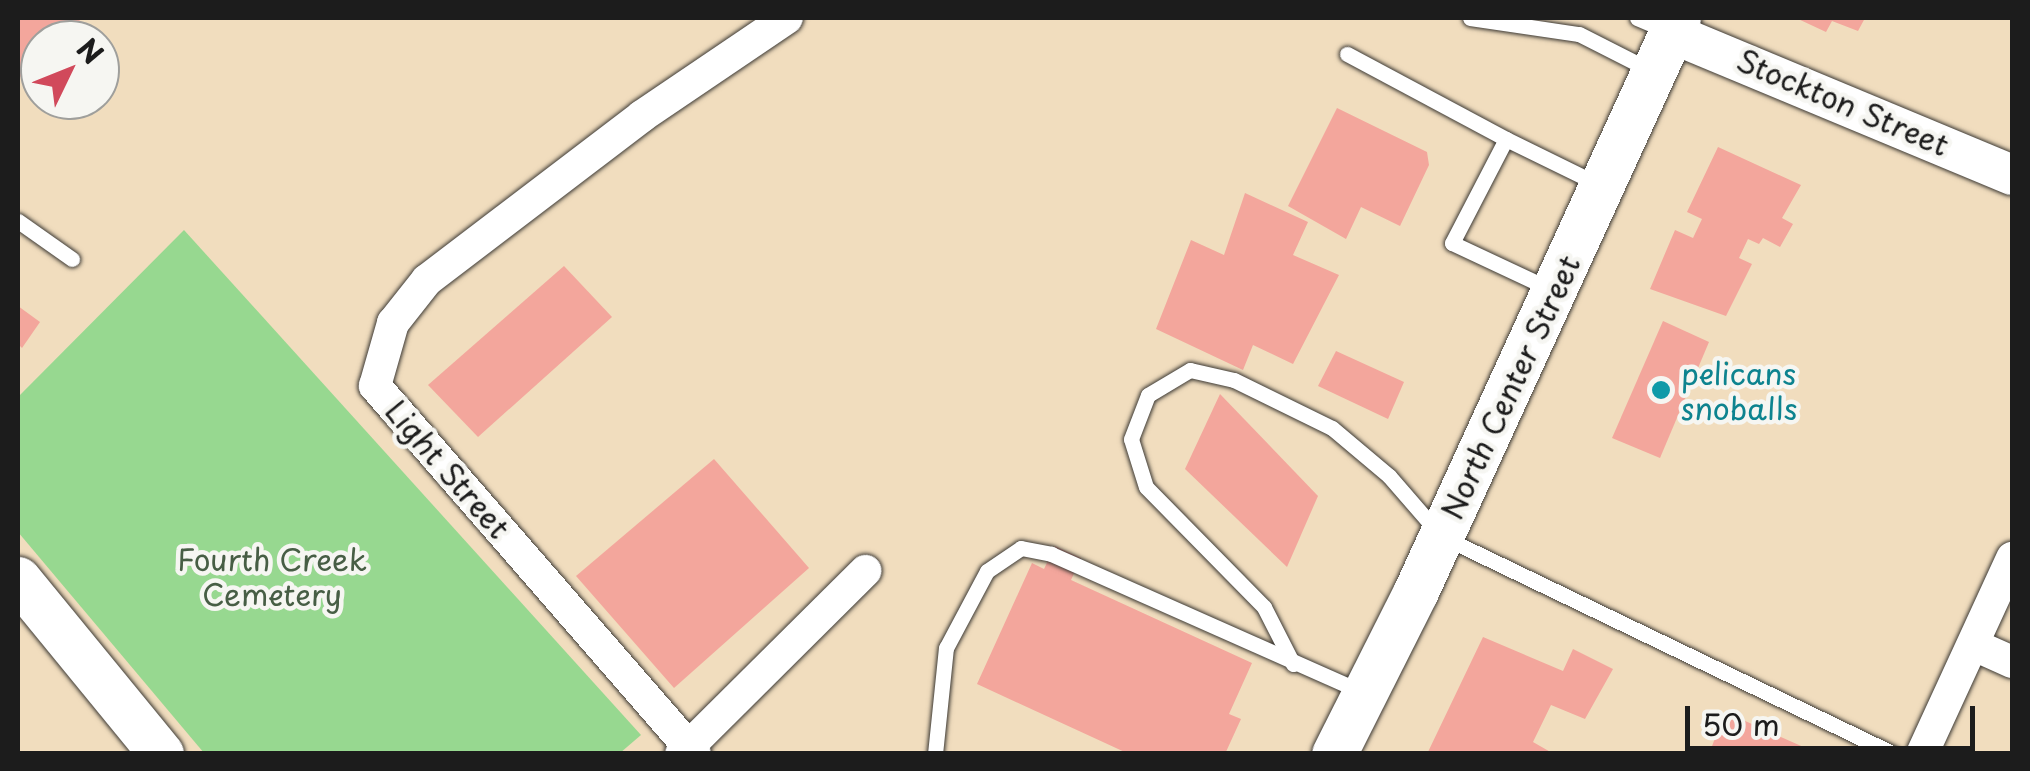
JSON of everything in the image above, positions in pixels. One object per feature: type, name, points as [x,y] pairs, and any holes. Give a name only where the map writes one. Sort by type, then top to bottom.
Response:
[{"type":"main road","name":"North Center Street","points":[[1334,754],[1441,536],[1602,186],[1660,35]]},
{"type":"main road","points":[[18,579],[160,754]]},
{"type":"street","name":"Light Street","points":[[689,751],[375,386],[393,323],[427,280],[642,116],[787,18]]},
{"type":"street","name":"Stockton Street","points":[[1660,35],[2012,175]]},
{"type":"street","points":[[1922,754],[2012,558]]},
{"type":"street","points":[[689,751],[865,571]]},
{"type":"street","points":[[1974,646],[2012,662]]},
{"type":"lane","points":[[1470,18],[1540,23],[1579,34],[1660,35]]},
{"type":"lane","points":[[1346,54],[1602,186]]},
{"type":"lane","points":[[1506,138],[1452,243],[1554,291]]},
{"type":"lane","points":[[18,220],[72,260]]},
{"type":"lane","points":[[1293,664],[1264,607],[1146,486],[1132,439],[1148,395],[1190,370],[1234,380],[1332,428],[1389,476],[1441,536],[1894,754]]},
{"type":"lane","points":[[936,754],[946,648],[987,571],[1021,548],[1051,554],[1363,692]]},
{"type":"green space","name":"Fourth Creek Cemetery","points":[[184,230],[641,735],[620,753],[204,753],[18,532],[18,397]]},
{"type":"building","points":[[18,18],[79,20],[20,20],[18,75]]},
{"type":"building","points":[[1796,18],[1865,18],[1858,31],[1832,21],[1826,32]]},
{"type":"building","points":[[1337,108],[1427,152],[1429,165],[1400,226],[1361,207],[1346,239],[1288,206]]},
{"type":"building","points":[[1718,147],[1801,185],[1782,218],[1793,224],[1780,247],[1763,238],[1759,244],[1748,239],[1739,258],[1752,264],[1726,316],[1650,289],[1675,230],[1693,238],[1702,219],[1687,212]]},
{"type":"building","points":[[1245,193],[1308,222],[1293,255],[1339,275],[1293,364],[1253,345],[1243,370],[1156,329],[1191,240],[1224,255]]},
{"type":"building","points":[[564,266],[612,317],[478,437],[428,385]]},
{"type":"building","points":[[18,306],[40,322],[22,348],[18,344]]},
{"type":"building","name":"pelicans snoballs","points":[[1663,321],[1709,342],[1660,458],[1612,438]]},
{"type":"building","points":[[1336,351],[1404,382],[1388,419],[1318,386]]},
{"type":"building","points":[[1220,394],[1318,496],[1287,567],[1185,469]]},
{"type":"building","points":[[714,459],[809,568],[674,688],[576,576]]},
{"type":"building","points":[[1055,546],[1081,558],[1071,580],[1252,663],[1229,714],[1241,719],[1225,754],[1129,754],[977,684],[1032,563],[1044,569]]},
{"type":"building","points":[[1483,637],[1563,671],[1573,649],[1613,669],[1585,719],[1551,705],[1533,742],[1554,754],[1427,754]]},
{"type":"building","points":[[1725,712],[1808,749],[1816,754],[1709,754]]},
{"type":"place","name":"pelicans snoballs","points":[[1661,390]]}]
